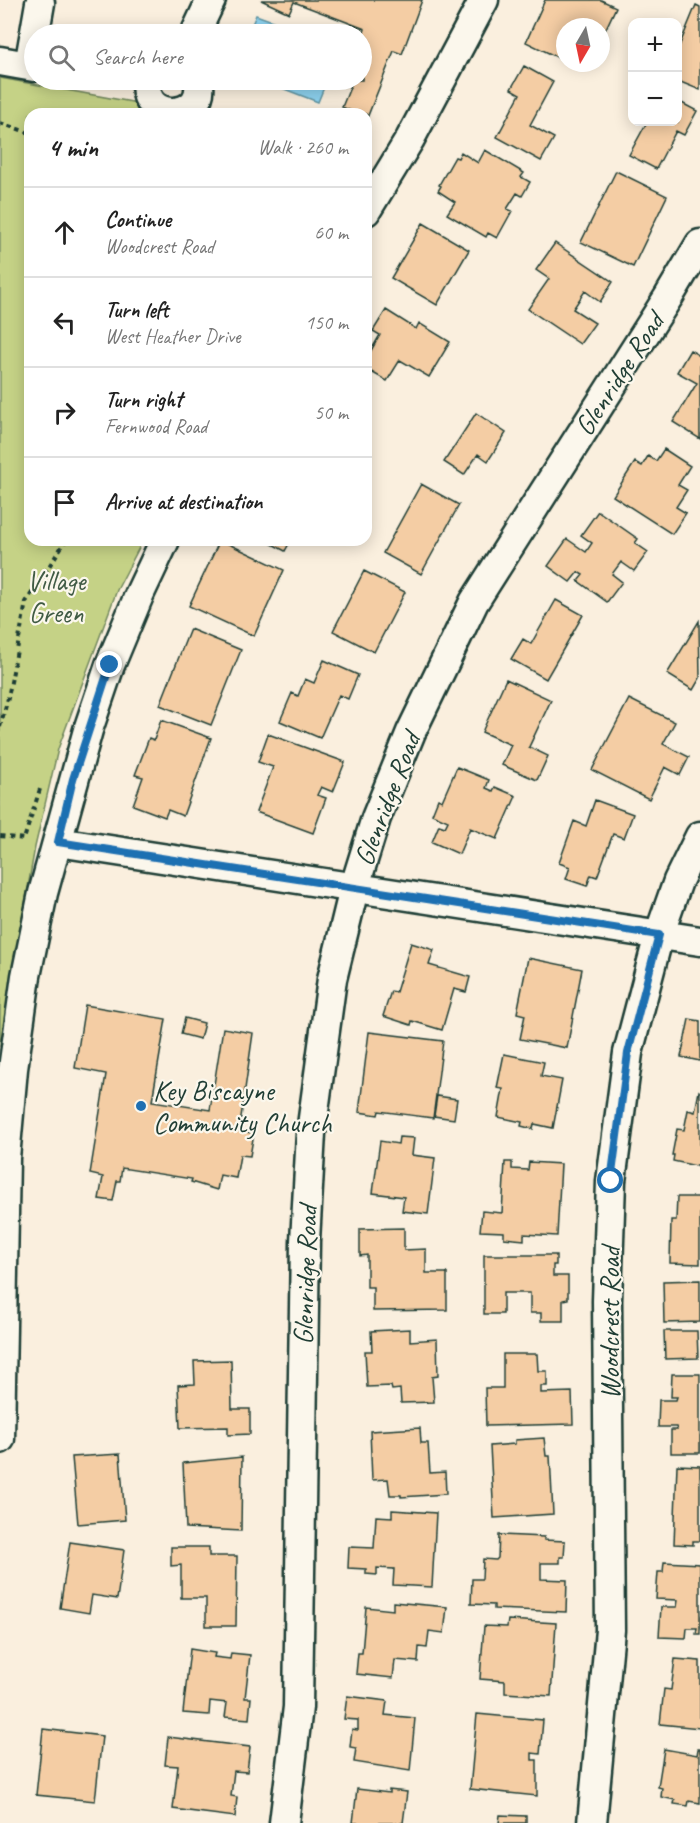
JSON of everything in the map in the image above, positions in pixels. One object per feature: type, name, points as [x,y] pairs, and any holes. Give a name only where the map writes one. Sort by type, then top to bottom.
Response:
[{"type":"street","points":[[200,24],[211,0]]},
{"type":"street","points":[[372,201],[410,139],[484,0]]},
{"type":"street","points":[[37,24],[40,3]]},
{"type":"street","points":[[0,61],[24,65]]},
{"type":"street","points":[[144,90],[158,108]]},
{"type":"street","points":[[188,108],[197,99],[199,90]]},
{"type":"street","name":"Glenridge Road","points":[[285,1823],[298,1707],[304,1253],[310,1133],[332,979],[354,889],[376,818],[411,732],[474,602],[700,244]]},
{"type":"street","points":[[0,1439],[5,1158],[13,1069],[26,976],[43,893],[73,779],[110,665],[162,546]]},
{"type":"street","name":"Woodcrest Road","points":[[592,1823],[610,1630],[607,1301],[611,1181],[628,1053],[659,935],[678,881],[700,836]]},
{"type":"street","points":[[58,842],[700,941]]},
{"type":"path","points":[[0,123],[24,131]]},
{"type":"path","points":[[0,727],[8,698],[26,602],[62,546]]},
{"type":"green space","name":"Village Green","points":[[0,78],[24,82],[24,90],[66,90],[132,102],[138,108],[24,108],[24,546],[140,546],[117,590],[58,749],[35,847],[0,1047]]},
{"type":"water","points":[[256,15],[281,24],[252,24]]},
{"type":"water","points":[[287,90],[323,90],[318,102]]},
{"type":"building","points":[[261,0],[422,0],[402,54],[394,51],[371,108],[342,107],[349,90],[372,90],[372,24],[352,24],[294,2],[289,13]]},
{"type":"building","points":[[545,0],[601,0],[616,7],[610,20],[556,18],[556,57],[526,42]]},
{"type":"building","points":[[696,5],[700,7],[700,90],[682,83],[682,39]]},
{"type":"building","points":[[524,66],[553,82],[530,125],[554,138],[541,161],[497,137],[520,94],[511,89]]},
{"type":"building","points":[[682,103],[697,111],[684,135],[676,131],[656,169],[629,155],[645,126],[682,126]]},
{"type":"building","points":[[485,150],[524,173],[521,177],[530,182],[522,196],[517,193],[507,209],[512,211],[497,238],[488,233],[486,237],[447,214],[455,202],[438,191],[455,157],[458,158],[461,152],[478,163]]},
{"type":"building","points":[[616,171],[667,196],[633,267],[581,242]]},
{"type":"building","points":[[423,223],[469,250],[437,305],[391,278]]},
{"type":"building","points":[[555,243],[613,282],[600,302],[585,291],[573,309],[595,323],[580,344],[528,309],[549,279],[536,270]]},
{"type":"building","points":[[386,310],[416,329],[419,323],[450,342],[429,377],[400,360],[387,381],[372,372],[372,349],[380,335],[373,331]]},
{"type":"building","points":[[690,350],[700,356],[700,439],[673,422],[697,383],[677,372]]},
{"type":"building","points":[[476,413],[506,433],[488,461],[478,454],[464,475],[444,462]]},
{"type":"building","points":[[664,449],[690,466],[678,485],[687,490],[676,507],[686,513],[672,534],[613,496],[635,462],[642,466],[648,456],[656,461]]},
{"type":"building","points":[[421,484],[459,505],[421,574],[383,553]]},
{"type":"building","points":[[598,511],[638,539],[635,543],[648,552],[634,571],[621,562],[612,574],[622,582],[607,602],[578,581],[583,575],[578,572],[570,582],[548,566],[567,539],[586,552],[592,543],[581,535]]},
{"type":"building","points":[[217,546],[233,546],[284,570],[254,636],[189,606]]},
{"type":"building","points":[[276,546],[288,546],[285,551]]},
{"type":"building","points":[[364,571],[405,592],[374,652],[333,631]]},
{"type":"building","points":[[556,600],[583,615],[546,679],[511,659],[523,639],[531,644]]},
{"type":"building","points":[[699,621],[700,678],[693,690],[667,674]]},
{"type":"building","points":[[190,629],[241,650],[211,725],[160,705]]},
{"type":"building","points":[[324,660],[358,675],[348,699],[339,695],[320,738],[280,721],[292,693],[298,696],[305,679],[314,683]]},
{"type":"building","points":[[506,679],[551,700],[529,747],[548,756],[537,780],[502,765],[511,745],[482,732]]},
{"type":"building","points":[[629,699],[675,722],[663,744],[689,757],[680,775],[665,767],[649,799],[592,770]]},
{"type":"building","points":[[161,720],[211,738],[183,816],[168,810],[165,817],[133,805],[143,777],[135,775],[149,738],[154,740]]},
{"type":"building","points":[[268,734],[345,762],[333,792],[321,787],[317,795],[326,798],[313,833],[256,812],[273,767],[258,762]]},
{"type":"building","points":[[457,767],[489,780],[486,788],[493,791],[495,787],[516,796],[497,839],[470,828],[459,854],[432,842],[439,825],[445,827],[448,821],[432,814],[438,799],[442,801]]},
{"type":"building","points":[[595,800],[633,814],[624,838],[613,834],[597,877],[591,875],[587,886],[566,879],[570,867],[559,863],[574,821],[586,826]]},
{"type":"building","points":[[411,943],[434,950],[429,965],[470,977],[466,992],[454,989],[442,1030],[412,1021],[411,1025],[383,1016],[391,991],[396,992]]},
{"type":"building","points":[[528,958],[582,969],[567,1048],[520,1039],[525,1015],[517,1013]]},
{"type":"building","name":"Key Biscayne Community Church","points":[[85,1005],[166,1019],[152,1101],[210,1110],[223,1028],[253,1033],[239,1131],[254,1133],[250,1156],[240,1155],[236,1178],[220,1175],[217,1190],[191,1182],[192,1179],[122,1168],[113,1201],[99,1199],[103,1177],[90,1174],[106,1074],[75,1068]]},
{"type":"building","points":[[185,1018],[204,1023],[200,1039],[181,1034]]},
{"type":"building","points":[[689,1019],[700,1021],[700,1061],[681,1057]]},
{"type":"building","points":[[369,1032],[443,1041],[433,1118],[379,1111],[378,1115],[359,1112]]},
{"type":"building","points":[[504,1054],[544,1062],[541,1076],[562,1080],[553,1128],[534,1124],[533,1129],[521,1126],[522,1122],[498,1117],[503,1089],[497,1088]]},
{"type":"building","points":[[699,1091],[700,1170],[696,1166],[673,1161],[674,1155],[672,1155],[677,1129],[684,1130],[688,1110],[695,1112]]},
{"type":"building","points":[[437,1096],[457,1099],[454,1119],[434,1116]]},
{"type":"building","points":[[399,1137],[414,1138],[412,1155],[435,1158],[428,1214],[402,1211],[404,1197],[373,1193],[380,1141],[398,1144]]},
{"type":"building","points":[[505,1162],[512,1162],[512,1169],[528,1170],[529,1162],[561,1164],[557,1236],[524,1234],[524,1240],[504,1238],[504,1232],[480,1231],[482,1211],[502,1213]]},
{"type":"building","points":[[677,1197],[700,1197],[700,1264],[670,1263],[671,1220],[676,1220]]},
{"type":"building","points":[[404,1228],[404,1250],[426,1249],[426,1273],[447,1273],[447,1310],[373,1311],[373,1287],[367,1287],[367,1255],[360,1256],[360,1229]]},
{"type":"building","points":[[484,1255],[556,1255],[553,1276],[568,1276],[568,1299],[563,1300],[563,1321],[541,1321],[541,1313],[530,1313],[530,1293],[503,1293],[503,1314],[484,1314]]},
{"type":"building","points":[[700,1280],[700,1322],[664,1323],[663,1281]]},
{"type":"building","points":[[410,1329],[410,1341],[437,1339],[438,1376],[432,1377],[434,1402],[401,1403],[400,1389],[392,1390],[391,1386],[367,1387],[365,1351],[372,1351],[371,1331]]},
{"type":"building","points":[[664,1331],[697,1331],[698,1358],[665,1359]]},
{"type":"building","points":[[503,1354],[537,1354],[538,1371],[547,1371],[547,1386],[541,1386],[541,1393],[572,1392],[573,1424],[486,1426],[485,1388],[503,1388]]},
{"type":"building","points":[[231,1360],[232,1409],[250,1409],[250,1434],[228,1435],[228,1427],[180,1428],[178,1385],[195,1384],[194,1361]]},
{"type":"building","points":[[672,1374],[700,1374],[700,1453],[671,1453],[671,1430],[677,1430],[676,1427],[658,1427],[659,1400],[676,1400],[677,1397],[671,1397]]},
{"type":"building","points":[[420,1428],[421,1443],[428,1443],[430,1473],[445,1472],[446,1494],[401,1497],[401,1495],[390,1495],[388,1479],[372,1480],[370,1431]]},
{"type":"building","points":[[544,1438],[546,1456],[550,1456],[553,1514],[494,1518],[490,1446],[515,1444],[515,1440]]},
{"type":"building","points":[[120,1454],[125,1520],[78,1524],[72,1457]]},
{"type":"building","points":[[242,1457],[241,1531],[186,1528],[183,1463]]},
{"type":"building","points":[[677,1465],[700,1466],[700,1541],[693,1541],[693,1545],[674,1544]]},
{"type":"building","points":[[392,1510],[436,1513],[432,1587],[393,1585],[394,1569],[377,1568],[377,1575],[366,1574],[366,1569],[348,1568],[349,1547],[374,1548],[376,1516],[392,1517]]},
{"type":"building","points":[[499,1535],[544,1537],[544,1540],[565,1541],[564,1557],[560,1557],[560,1563],[541,1563],[541,1579],[567,1580],[566,1612],[494,1609],[494,1605],[471,1604],[472,1579],[482,1579],[483,1559],[496,1560],[498,1558]]},
{"type":"building","points":[[70,1542],[124,1550],[117,1599],[92,1595],[89,1613],[60,1608]]},
{"type":"building","points":[[171,1547],[209,1547],[209,1556],[237,1556],[236,1626],[206,1626],[206,1598],[181,1598],[181,1565],[171,1566]]},
{"type":"building","points":[[664,1562],[700,1564],[700,1634],[696,1634],[697,1628],[687,1628],[686,1638],[659,1637],[661,1607],[677,1607],[678,1600],[656,1599],[658,1572],[663,1572]]},
{"type":"building","points":[[393,1602],[447,1607],[444,1633],[429,1631],[427,1648],[419,1647],[418,1662],[395,1660],[393,1678],[356,1674],[358,1653],[362,1653],[366,1607],[393,1610]]},
{"type":"building","points":[[508,1620],[556,1623],[551,1696],[505,1693],[505,1681],[480,1679],[484,1626],[507,1627]]},
{"type":"building","points":[[190,1649],[215,1653],[214,1657],[230,1659],[231,1653],[250,1655],[245,1698],[251,1698],[249,1719],[225,1717],[227,1703],[210,1701],[209,1715],[183,1713]]},
{"type":"building","points":[[675,1659],[700,1661],[700,1728],[660,1724],[664,1689],[671,1690]]},
{"type":"building","points":[[347,1696],[387,1701],[385,1715],[415,1718],[410,1771],[354,1762],[356,1748],[350,1747],[352,1729],[358,1730],[358,1720],[344,1719]]},
{"type":"building","points":[[477,1714],[543,1720],[540,1754],[532,1753],[532,1760],[537,1760],[537,1796],[470,1789]]},
{"type":"building","points":[[43,1729],[102,1736],[95,1801],[36,1795]]},
{"type":"building","points":[[168,1737],[250,1747],[247,1772],[234,1771],[231,1796],[237,1797],[235,1817],[173,1809],[178,1766],[165,1765]]},
{"type":"building","points":[[664,1749],[697,1755],[700,1749],[700,1803],[689,1801],[688,1806],[674,1804],[675,1800],[661,1797],[662,1788],[658,1787]]},
{"type":"building","points":[[357,1789],[389,1793],[389,1790],[407,1792],[403,1823],[353,1823]]},
{"type":"building","points":[[500,1815],[526,1816],[526,1823],[499,1823]]},
{"type":"place","name":"Key Biscayne Community Church","points":[[141,1106]]},
{"type":"route","points":[[110,665],[73,779],[58,842],[659,935],[628,1053],[611,1181]]}]
